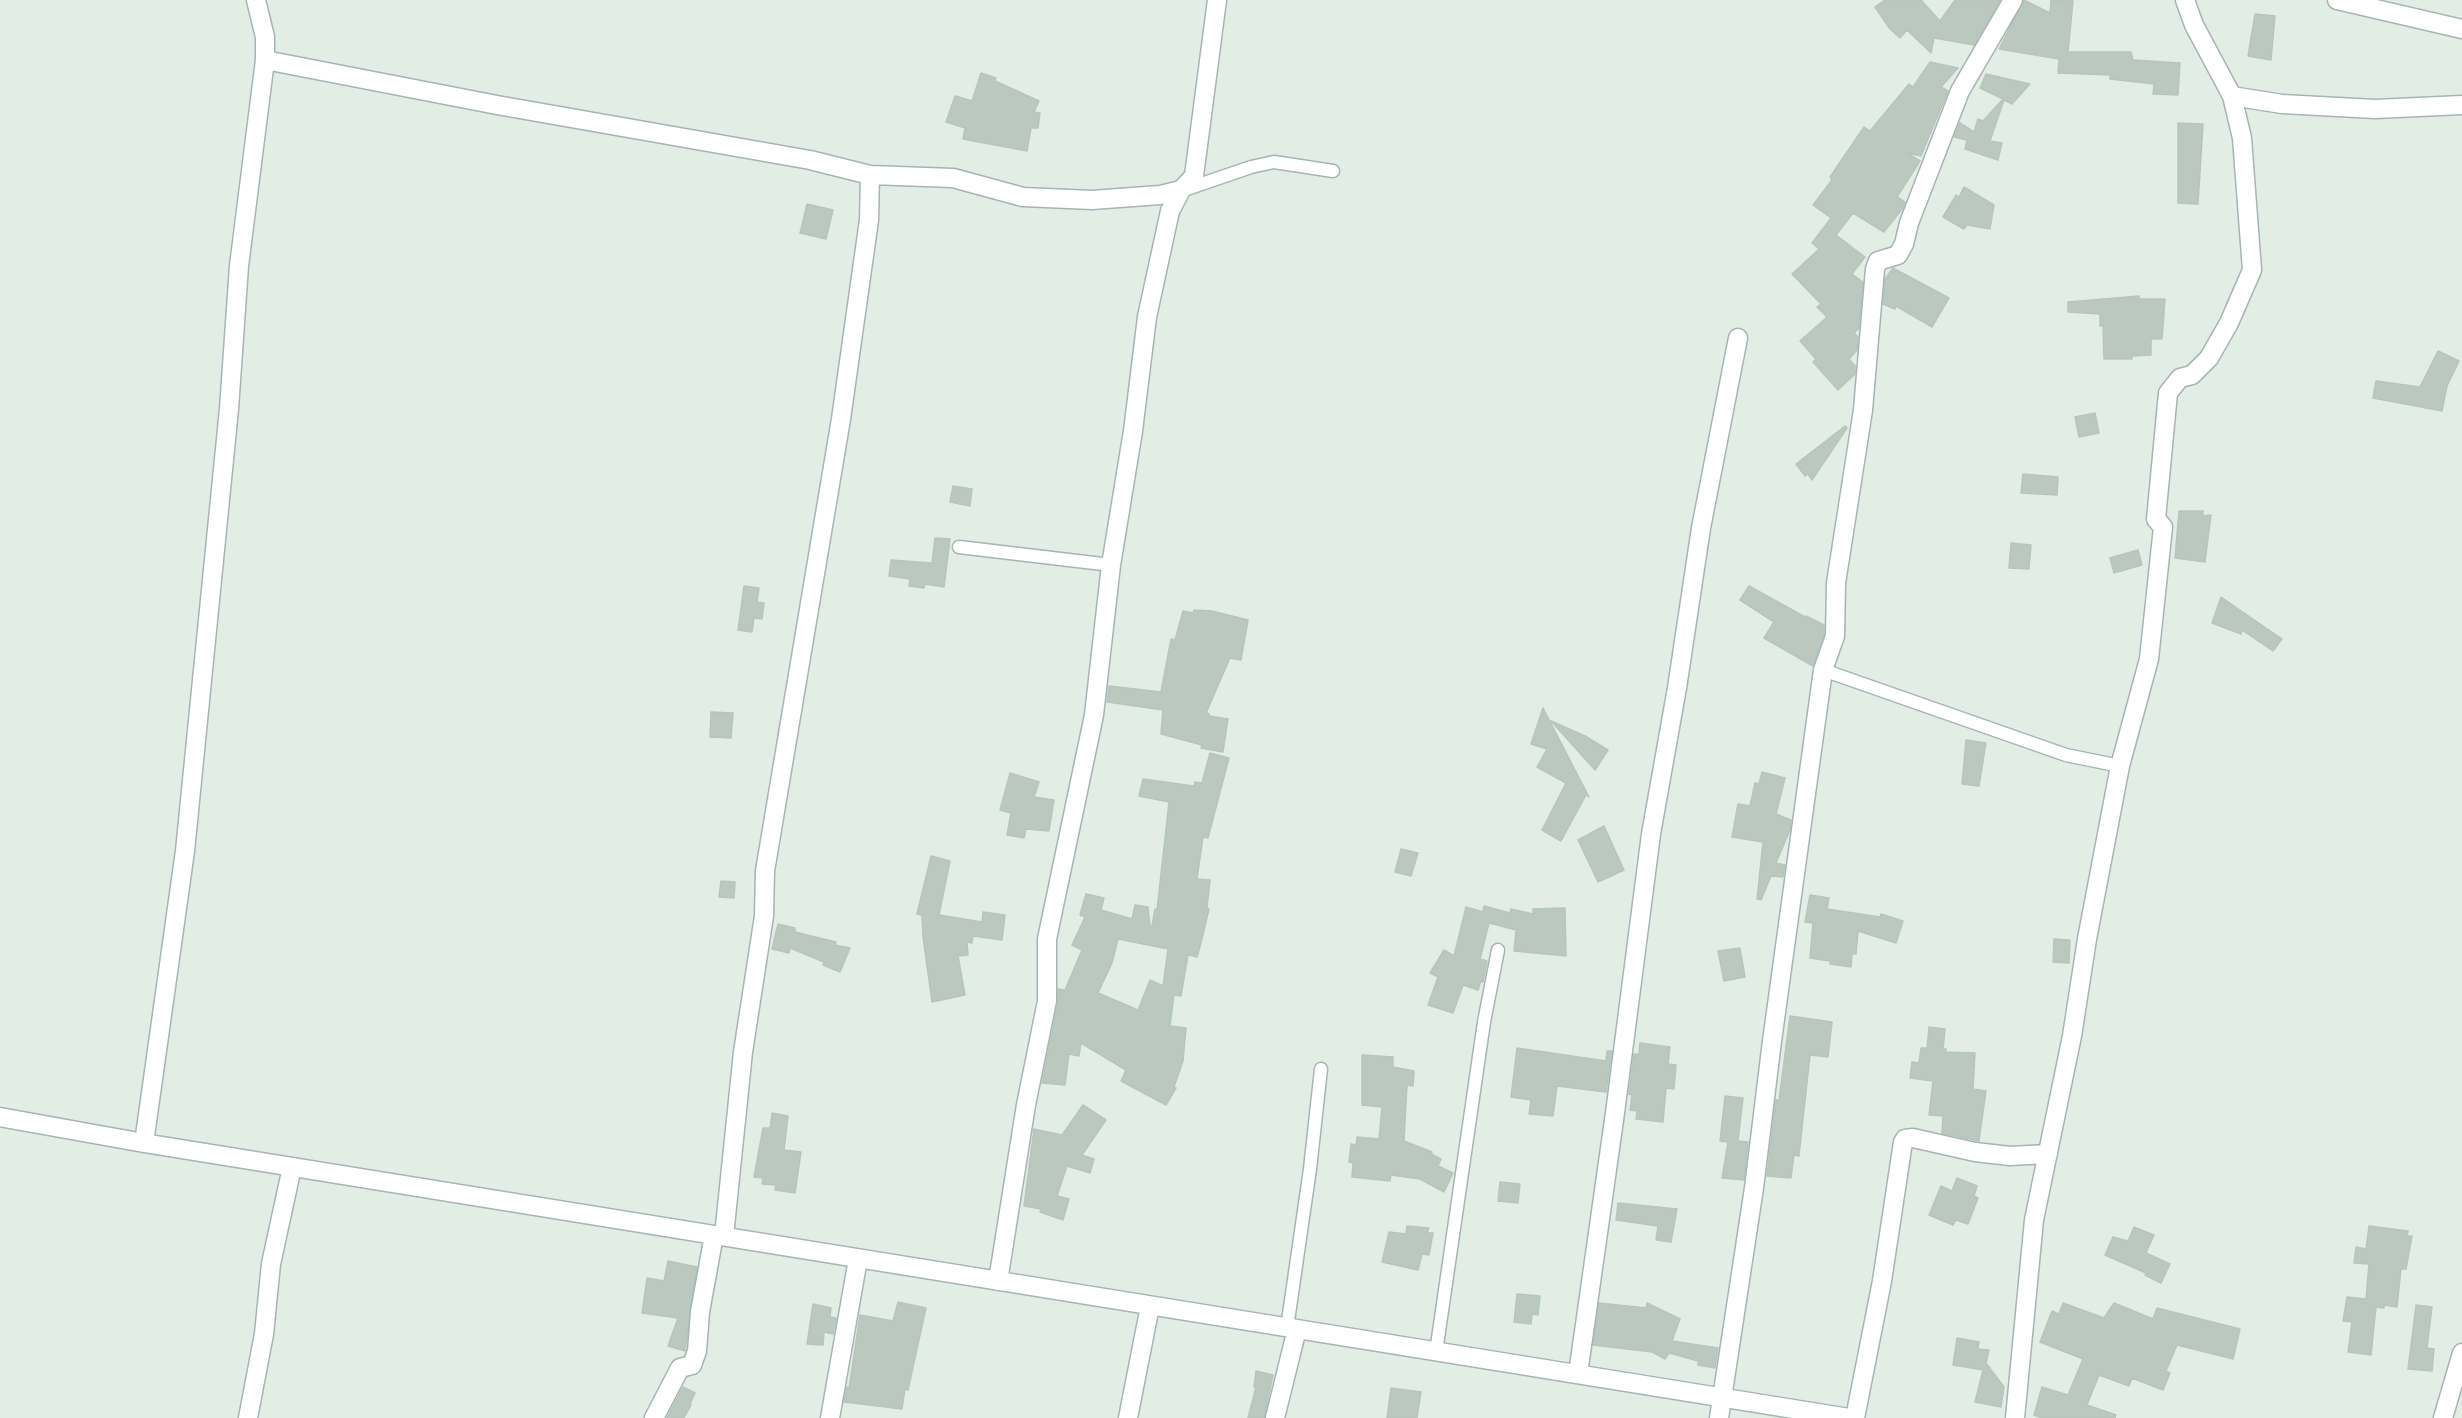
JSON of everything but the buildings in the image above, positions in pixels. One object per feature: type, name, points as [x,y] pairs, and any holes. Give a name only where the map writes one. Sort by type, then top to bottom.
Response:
[{"type":"street","points":[[144,1143],[185,850],[215,561],[239,266],[266,60],[265,37],[256,0]]},
{"type":"street","points":[[998,1281],[1026,1106],[1047,1001],[1047,939],[1094,715],[1111,565],[1133,431],[1147,317],[1170,211],[1181,190],[1194,176],[1217,0]]},
{"type":"street","points":[[1719,1418],[1823,670],[1835,636],[1836,583],[1863,410],[1871,291],[1875,269],[1878,261],[1898,255],[1904,244],[1909,223],[1960,91],[2013,0]]},
{"type":"street","points":[[2015,1418],[2034,1220],[2072,1036],[2086,939],[2120,766],[2149,659],[2163,527],[2156,519],[2168,393],[2180,378],[2192,375],[2209,358],[2233,313],[2252,270],[2242,138],[2232,96],[2194,25],[2185,0]]},
{"type":"street","points":[[2337,0],[2462,29]]},
{"type":"street","points":[[266,60],[497,105],[810,160],[870,175],[953,178],[1023,197],[1092,200],[1160,195],[1181,190]]},
{"type":"street","points":[[2232,96],[2282,104],[2375,109],[2462,105]]},
{"type":"street","points":[[654,1418],[680,1368],[692,1365],[697,1351],[700,1312],[719,1235],[764,916],[765,871],[841,418],[869,220],[870,175]]},
{"type":"street","points":[[1578,1374],[1612,1136],[1651,834],[1677,688],[1701,528],[1738,338]]},
{"type":"street","points":[[0,1117],[144,1143],[1849,1418]]},
{"type":"street","points":[[1855,1418],[1882,1281],[1905,1139],[1913,1138],[1974,1152],[2010,1156],[2048,1154]]},
{"type":"street","points":[[248,1418],[264,1334],[271,1264],[292,1167]]},
{"type":"street","points":[[830,1418],[858,1259]]},
{"type":"street","points":[[1128,1418],[1150,1306]]},
{"type":"street","points":[[1275,1418],[1292,1328]]},
{"type":"street","points":[[2443,1418],[2462,1353]]},
{"type":"lane","points":[[1181,190],[1251,166],[1274,162],[1333,171]]},
{"type":"lane","points":[[959,547],[1111,565]]},
{"type":"lane","points":[[1823,670],[2066,755],[2120,766]]},
{"type":"lane","points":[[1436,1352],[1484,1022],[1498,950]]},
{"type":"lane","points":[[1292,1328],[1320,1069]]}]
